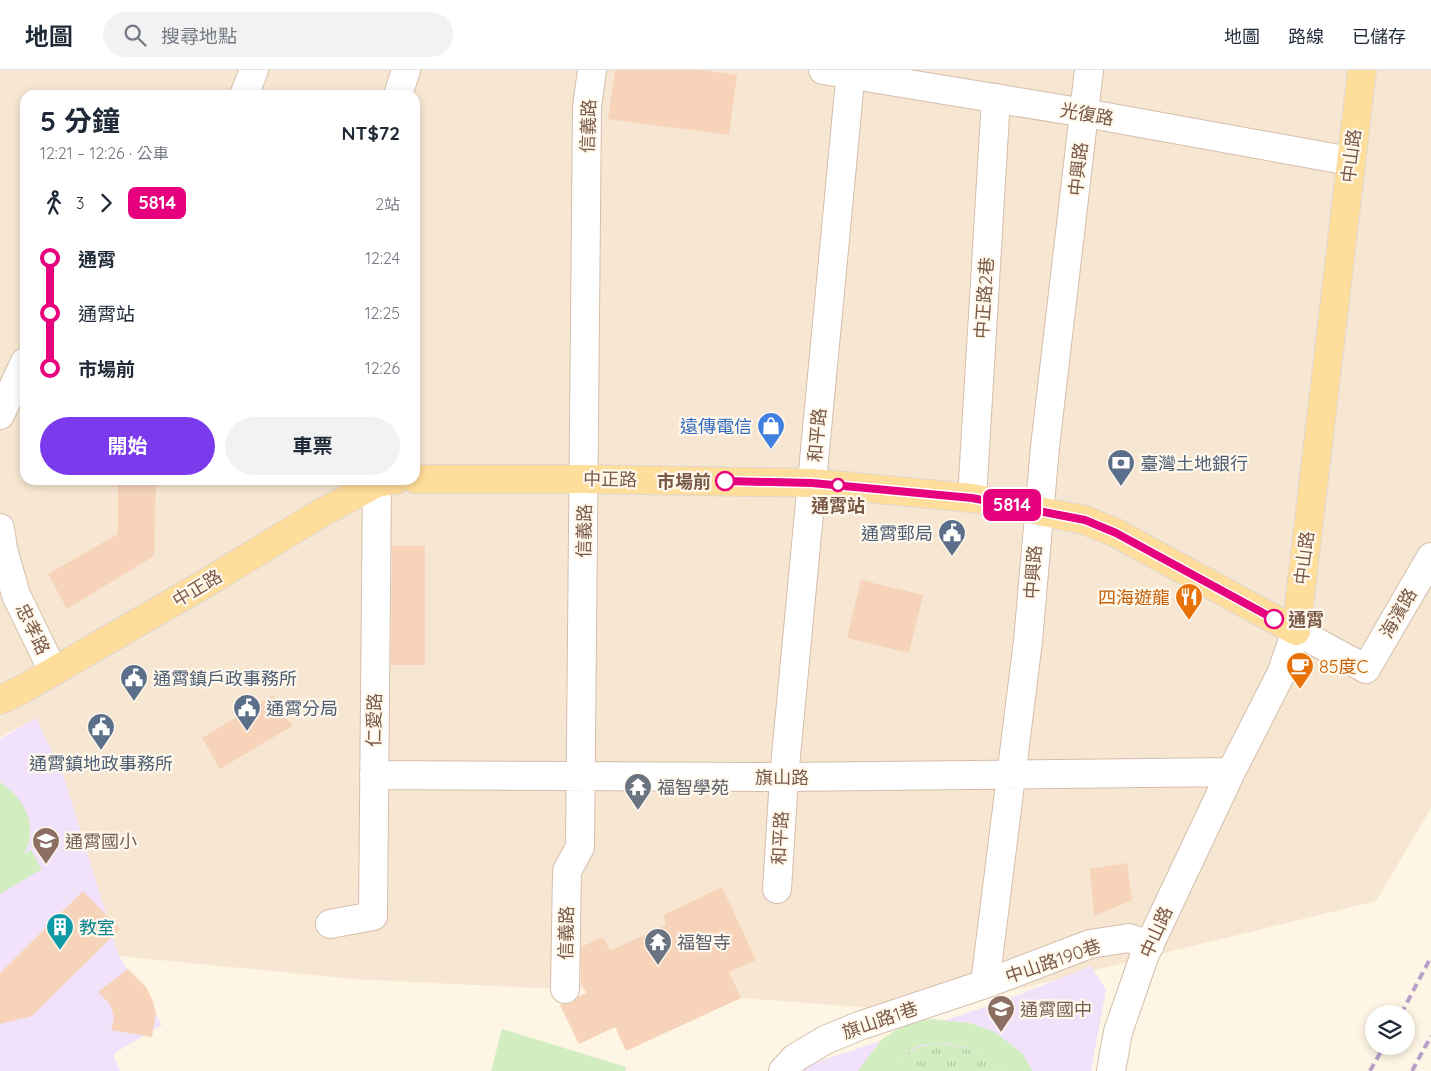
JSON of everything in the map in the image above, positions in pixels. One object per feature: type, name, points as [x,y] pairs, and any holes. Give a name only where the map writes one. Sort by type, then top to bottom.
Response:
[{"type":"main road","name":"中山路","points":[[1296,631],[1362,70]]},
{"type":"main road","name":"中正路","points":[[420,479],[584,479],[812,483],[972,498],[1085,520],[1116,533],[1296,631]]},
{"type":"main road","name":"中正路","points":[[0,700],[23,689],[201,586],[321,513],[375,485]]},
{"type":"street","points":[[246,90],[254,70]]},
{"type":"street","points":[[400,90],[406,70]]},
{"type":"street","name":"信義路","points":[[565,989],[568,871],[580,847],[587,107],[592,70]]},
{"type":"street","name":"光復路","points":[[823,70],[851,72],[1350,161]]},
{"type":"street","name":"中興路","points":[[985,984],[1028,640],[1038,510],[1090,70]]},
{"type":"street","name":"和平路","points":[[777,889],[784,778],[851,72]]},
{"type":"street","name":"中正路2巷","points":[[972,498],[996,98]]},
{"type":"street","points":[[0,415],[20,373]]},
{"type":"street","name":"仁愛路","points":[[330,924],[373,916],[374,775],[383,485]]},
{"type":"street","name":"忠孝路","points":[[0,528],[3,549],[16,595],[53,671]]},
{"type":"street","name":"海濱路","points":[[1366,669],[1431,558]]},
{"type":"street","name":"中正路","points":[[1296,631],[1366,669]]},
{"type":"street","name":"中山路","points":[[1111,1071],[1118,1032],[1150,945],[1231,772],[1281,674],[1296,631]]},
{"type":"street","name":"旗山路","points":[[374,775],[784,778],[1231,772]]},
{"type":"street","name":"中山路190巷","points":[[985,984],[1090,944],[1129,938],[1150,945]]},
{"type":"street","name":"旗山路1巷","points":[[782,1071],[795,1058],[825,1040],[859,1026],[985,984]]},
{"type":"shaded area","points":[[0,70],[1431,70],[1431,808],[1376,901],[925,1012],[741,998],[353,979],[119,956],[63,774],[36,718],[0,737]]},
{"type":"shaded area","name":"通霄國小","points":[[36,718],[63,774],[119,956],[162,1025],[113,1054],[120,1071],[0,1071],[0,739]]},
{"type":"shaded area","name":"通霄國中","points":[[1091,966],[1106,990],[1091,1071],[804,1071],[808,1065],[1000,1002]]},
{"type":"green space","points":[[0,782],[23,805],[30,823],[30,833],[24,854],[31,850],[42,869],[0,894]]},
{"type":"green space","points":[[931,1019],[970,1023],[995,1032],[1022,1053],[1033,1071],[1003,1071],[995,1063],[973,1051],[961,1046],[936,1043],[913,1049],[900,1059],[891,1071],[858,1071],[882,1039],[904,1025]]},
{"type":"green space","points":[[502,1029],[626,1067],[625,1071],[491,1071]]},
{"type":"green space","points":[[934,1043],[971,1050],[988,1058],[1003,1071],[891,1071],[909,1052]]},
{"type":"building","points":[[615,70],[701,70],[737,75],[729,135],[608,119]]},
{"type":"building","points":[[118,485],[156,485],[154,556],[67,609],[48,574],[118,534]]},
{"type":"building","points":[[392,546],[425,546],[425,665],[391,665]]},
{"type":"building","points":[[861,580],[923,595],[909,653],[847,638]]},
{"type":"building","name":"通霄分局","points":[[273,695],[292,726],[220,769],[202,738]]},
{"type":"building","points":[[1127,863],[1132,900],[1094,916],[1090,869]]},
{"type":"building","name":"福智寺","points":[[722,887],[756,960],[729,972],[741,998],[626,1051],[615,1027],[579,1044],[560,1005],[572,1003],[579,996],[586,993],[581,982],[581,947],[603,937],[610,951],[666,925],[664,915]]},
{"type":"building","name":"教室","points":[[83,891],[120,929],[32,1016],[0,1024],[0,973]]},
{"type":"building","points":[[128,969],[146,987],[152,999],[156,1013],[152,1037],[111,1030],[114,1018],[110,1004],[98,992]]},
{"type":"railway","points":[[1406,1005],[1431,957]]},
{"type":"railway","points":[[1412,1071],[1431,1036]]},
{"type":"railway","points":[[1370,1071],[1379,1055]]},
{"type":"bus line","name":"5814","points":[[725,481],[812,483],[972,498],[1085,520],[1116,533],[1274,619]]},
{"type":"place","name":"遠傳電信","points":[[771,450]]},
{"type":"place","name":"市場前","points":[[725,481]]},
{"type":"place","name":"通霄站","points":[[838,485]]},
{"type":"place","name":"臺灣土地銀行","points":[[1121,487]]},
{"type":"place","name":"通霄郵局","points":[[952,557]]},
{"type":"place","name":"通霄","points":[[1274,619]]},
{"type":"place","name":"四海遊龍","points":[[1189,621]]},
{"type":"place","name":"85度C","points":[[1300,690]]},
{"type":"place","name":"通霄鎮戶政事務所","points":[[134,702]]},
{"type":"place","name":"通霄分局","points":[[247,732]]},
{"type":"place","name":"通霄鎮地政事務所","points":[[101,751]]},
{"type":"place","name":"福智學苑","points":[[638,811]]},
{"type":"place","name":"通霄國小","points":[[46,865]]},
{"type":"place","name":"教室","points":[[60,951]]},
{"type":"place","name":"福智寺","points":[[658,966]]},
{"type":"place","name":"通霄國中","points":[[1001,1033]]}]
